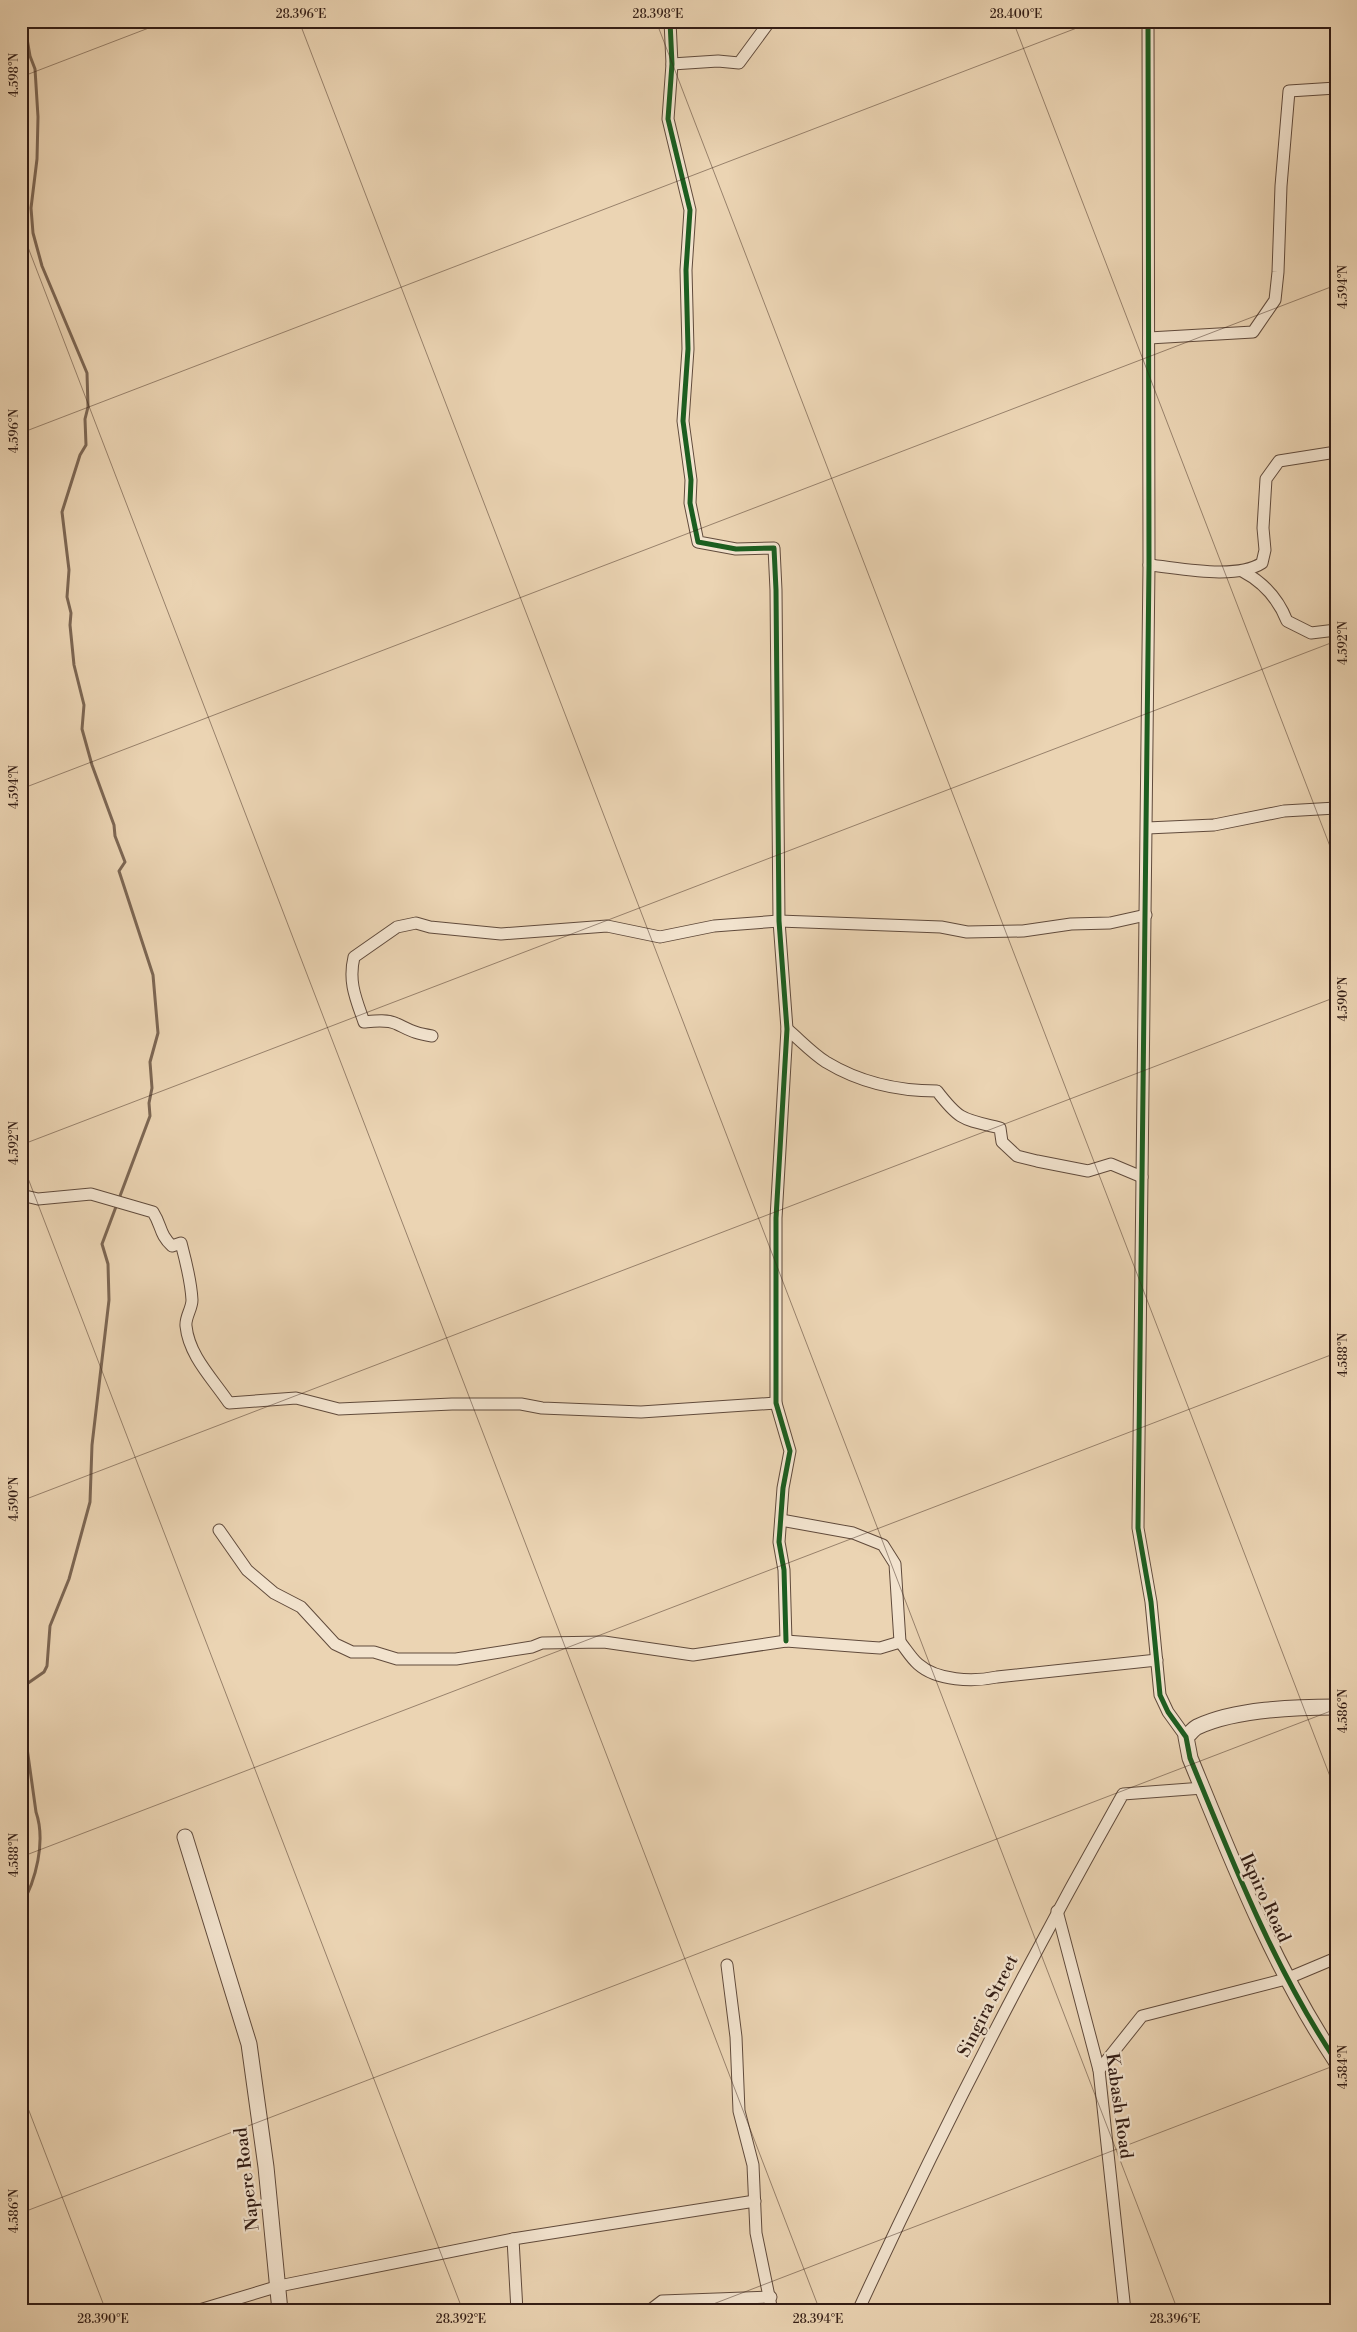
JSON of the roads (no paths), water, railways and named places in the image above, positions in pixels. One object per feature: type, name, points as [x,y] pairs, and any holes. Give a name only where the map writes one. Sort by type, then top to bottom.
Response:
[{"type":"street","points":[[670,21],[672,64],[668,119],[690,210],[686,270],[688,349],[683,421],[691,480],[690,503],[698,542],[736,549],[774,548],[779,921],[788,1029],[776,1218],[776,1403],[790,1451],[783,1488],[779,1542],[784,1570],[786,1641]]},
{"type":"street","points":[[672,64],[718,61],[739,63],[770,21]]},
{"type":"street","points":[[1148,21],[1149,565],[1138,1528],[1150,1602],[1160,1695],[1168,1712],[1186,1738],[1195,1727],[1246,1713],[1309,1707],[1336,1707]]},
{"type":"street","points":[[1149,338],[1254,332],[1275,300],[1278,272],[1281,186],[1289,90],[1336,88]]},
{"type":"street","points":[[1149,565],[1206,571],[1242,571],[1255,567],[1262,562],[1265,550],[1263,528],[1266,479],[1270,472],[1279,460],[1336,452]]},
{"type":"street","points":[[1242,571],[1259,580],[1281,607],[1287,621],[1311,633],[1336,630]]},
{"type":"street","points":[[1147,828],[1214,825],[1284,812],[1336,808]]},
{"type":"street","points":[[432,1036],[412,1032],[396,1023],[381,1021],[364,1022],[352,990],[351,972],[354,957],[397,927],[416,923],[430,927],[501,934],[607,926],[660,938],[714,926],[779,921],[940,927],[967,932],[1023,931],[1071,924],[1110,923],[1146,915]]},
{"type":"street","points":[[788,1029],[825,1062],[856,1076],[890,1088],[936,1091],[960,1118],[1000,1128],[1002,1142],[1017,1156],[1088,1171],[1111,1164],[1142,1177]]},
{"type":"street","points":[[21,1195],[38,1199],[91,1194],[154,1212],[160,1222],[162,1238],[172,1246],[181,1243],[190,1278],[192,1302],[185,1324],[190,1342],[196,1356],[229,1403],[296,1398],[339,1408],[511,1404],[542,1408],[641,1412],[776,1403]]},
{"type":"street","points":[[781,1520],[854,1533],[883,1545],[895,1564],[900,1642],[918,1665],[938,1675],[978,1681],[997,1677],[1157,1660]]},
{"type":"street","points":[[219,1530],[234,1553],[253,1575],[274,1593],[301,1607],[335,1644],[352,1652],[374,1652],[397,1659],[456,1659],[532,1647],[542,1643],[604,1642],[693,1655],[786,1641],[872,1648],[900,1642]]},
{"type":"street","name":"Ikpiro Road","points":[[1186,1738],[1190,1758],[1252,1910],[1286,1979],[1336,2061]]},
{"type":"street","name":"Singira Street","points":[[858,2311],[906,2207],[1057,1911],[1123,1794],[1203,1788]]},
{"type":"street","name":"Napere Road","points":[[185,1838],[249,2044],[279,2286],[280,2311]]},
{"type":"street","name":"Kabash Road","points":[[1057,1911],[1099,2070],[1125,2311]]},
{"type":"street","points":[[1099,2070],[1142,2016],[1286,1979],[1336,1958]]},
{"type":"street","points":[[727,1965],[736,2036],[739,2111],[753,2165],[756,2233],[771,2297],[772,2311]]},
{"type":"street","points":[[196,2311],[279,2286],[513,2239],[755,2201]]},
{"type":"street","points":[[513,2239],[517,2311]]},
{"type":"street","points":[[649,2311],[662,2301],[771,2297]]},
{"type":"waterway","points":[[21,1688],[44,1672],[47,1666],[50,1626],[69,1579],[90,1502],[92,1445],[109,1300],[108,1264],[102,1244],[150,1116],[149,1103],[152,1088],[150,1062],[158,1033],[153,975],[119,871],[125,862],[115,836],[114,825],[92,765],[82,729],[84,705],[74,665],[70,625],[71,613],[67,597],[69,570],[62,512],[80,455],[86,445],[87,373],[42,266],[33,233],[31,208],[37,159],[38,117],[35,69],[30,56],[24,21]]},
{"type":"waterway","points":[[21,1705],[40,1835],[40,1848],[35,1873],[21,1906]]}]
